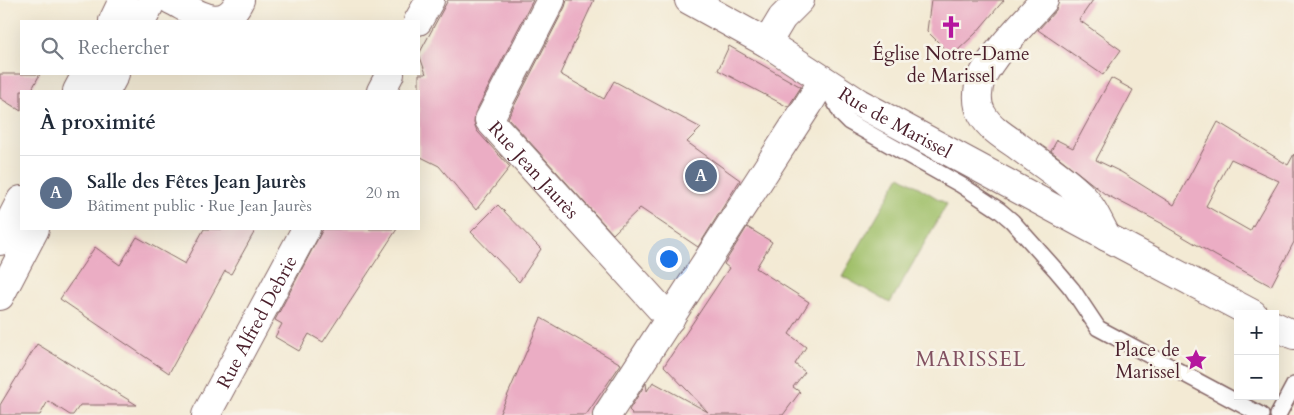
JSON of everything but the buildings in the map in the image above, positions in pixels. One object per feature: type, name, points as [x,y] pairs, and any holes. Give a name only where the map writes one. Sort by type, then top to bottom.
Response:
[{"type":"street","points":[[113,20],[123,0]]},
{"type":"street","points":[[142,20],[152,0]]},
{"type":"street","points":[[172,0],[208,18],[220,19],[229,16],[235,10],[240,0]]},
{"type":"street","points":[[419,20],[430,0]]},
{"type":"street","name":"Rue Jean Jaurès","points":[[551,0],[489,120],[670,319]]},
{"type":"street","name":"Rue de Marissel","points":[[689,0],[767,43],[860,103],[1245,310]]},
{"type":"street","points":[[767,43],[782,18],[800,0]]},
{"type":"street","points":[[1044,0],[991,63],[982,78],[978,90],[978,103],[981,113],[994,129],[1082,196],[1090,206],[1107,237]]},
{"type":"street","points":[[78,90],[85,75]]},
{"type":"street","points":[[107,90],[114,75]]},
{"type":"street","points":[[382,90],[389,75]]},
{"type":"street","points":[[607,415],[823,80]]},
{"type":"street","points":[[0,241],[20,202]]},
{"type":"street","points":[[0,296],[33,230]]},
{"type":"street","name":"Rue Alfred Debrie","points":[[206,415],[305,230]]},
{"type":"street","points":[[1279,328],[1294,335]]},
{"type":"lane","points":[[823,80],[836,106],[849,122],[983,198],[1012,221],[1072,289],[1098,328],[1261,415]]},
{"type":"lane","points":[[1278,415],[1294,386]]},
{"type":"green space","points":[[900,176],[947,204],[890,303],[842,276]]},
{"type":"place","name":"Église Notre-Dame de Marissel","points":[[951,27]]},
{"type":"place","name":"Salle des Fêtes Jean Jaurès","points":[[701,176]]},
{"type":"place","name":"Place de Marissel","points":[[1196,360]]},
{"type":"district","name":"MARISSEL","points":[[971,359]]}]
